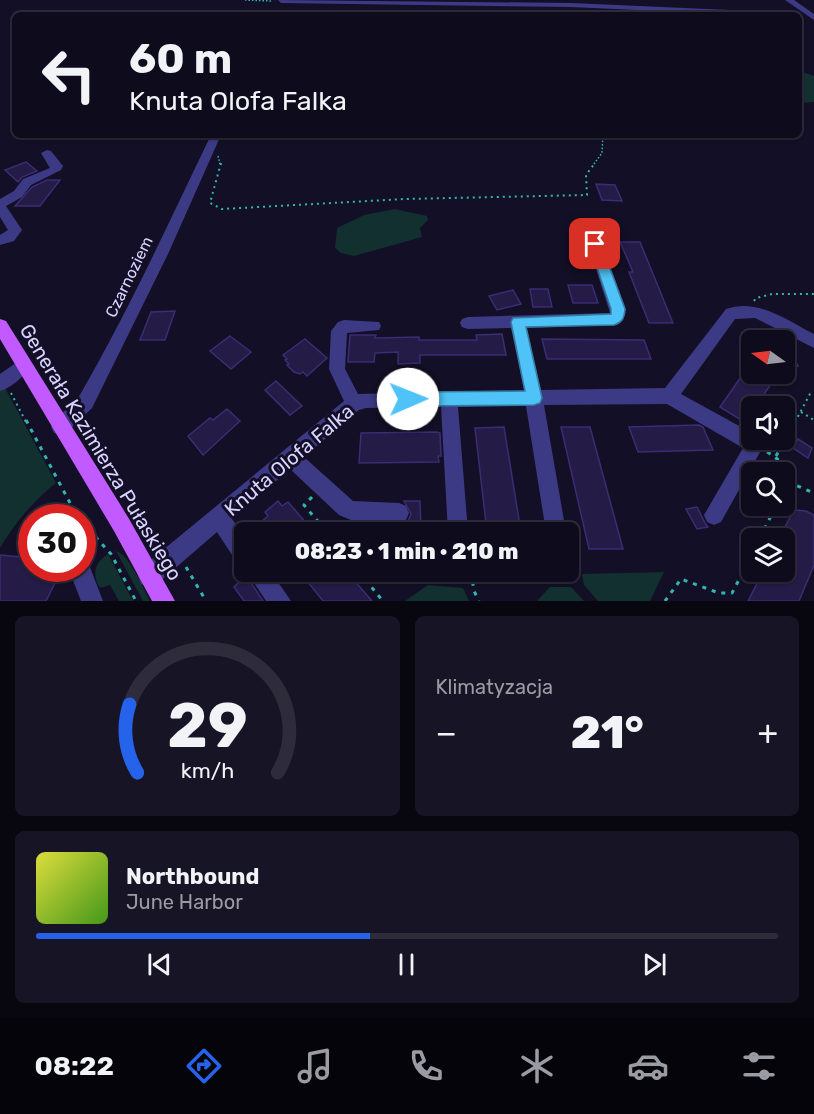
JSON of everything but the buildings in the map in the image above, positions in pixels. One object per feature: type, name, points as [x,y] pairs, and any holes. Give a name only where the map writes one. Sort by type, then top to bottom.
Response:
[{"type":"main road","name":"Generała Kazimierza Pułaskiego","points":[[0,325],[121,524],[164,601]]},
{"type":"street","points":[[789,0],[814,17]]},
{"type":"street","points":[[280,3],[592,5],[736,12]]},
{"type":"street","points":[[592,5],[593,12]]},
{"type":"street","name":"Czarnoziem","points":[[60,427],[86,402],[161,254],[215,138]]},
{"type":"street","points":[[0,240],[9,238],[15,230],[0,205],[18,194],[27,182],[55,170],[57,166],[47,153]]},
{"type":"street","points":[[468,323],[614,320],[618,309],[595,244]]},
{"type":"street","points":[[741,437],[669,396],[731,313],[757,312],[814,342]]},
{"type":"street","points":[[518,322],[534,398],[554,522]]},
{"type":"street","points":[[354,403],[337,369],[339,331],[344,326],[373,326]]},
{"type":"street","points":[[2,382],[23,365]]},
{"type":"street","name":"Knuta Olofa Falka","points":[[149,576],[354,403],[366,400],[669,396]]},
{"type":"street","points":[[449,399],[457,522]]},
{"type":"street","points":[[714,515],[752,450]]},
{"type":"street","points":[[291,458],[346,508],[358,513],[399,513]]},
{"type":"street","points":[[219,518],[234,539]]},
{"type":"street","points":[[85,582],[92,601]]},
{"type":"street","points":[[266,582],[280,601]]},
{"type":"path","points":[[245,0],[280,3]]},
{"type":"path","points":[[207,155],[218,155],[221,158],[210,203],[222,209],[295,207],[405,199],[587,195],[586,175],[602,153],[603,138]]},
{"type":"path","points":[[749,312],[756,298],[772,294],[814,294]]},
{"type":"path","points":[[2,382],[70,504]]},
{"type":"path","points":[[776,456],[810,394],[814,394]]},
{"type":"path","points":[[800,411],[814,420]]},
{"type":"path","points":[[765,450],[776,456],[781,462]]},
{"type":"path","points":[[795,485],[814,493]]},
{"type":"path","points":[[318,522],[304,505],[322,486]]},
{"type":"path","points":[[96,537],[111,554],[136,601]]},
{"type":"path","points":[[182,549],[188,559],[186,567],[206,601]]},
{"type":"path","points":[[665,601],[676,582],[681,579],[696,582],[717,594],[732,593],[741,576]]},
{"type":"path","points":[[367,582],[383,601]]},
{"type":"path","points":[[473,582],[479,601]]},
{"type":"green space","points":[[802,72],[814,76],[814,102],[802,103]]},
{"type":"green space","points":[[395,209],[427,216],[428,220],[420,228],[422,237],[354,256],[341,253],[335,248],[337,228],[364,215]]},
{"type":"green space","points":[[4,386],[56,483],[33,504],[18,504],[18,522],[0,548],[0,388]]},
{"type":"green space","points":[[116,551],[121,553],[131,565],[150,601],[143,601]]},
{"type":"green space","points":[[108,554],[133,601],[119,601],[110,585],[100,588],[96,578],[96,569],[100,561]]},
{"type":"green space","points":[[664,572],[650,601],[598,601],[584,585],[582,574]]},
{"type":"green space","points":[[428,585],[463,588],[469,601],[405,601]]},
{"type":"green space","points":[[550,587],[571,587],[584,601],[537,601]]},
{"type":"route","points":[[408,399],[534,398],[518,322],[614,320],[619,314],[595,244]]}]
